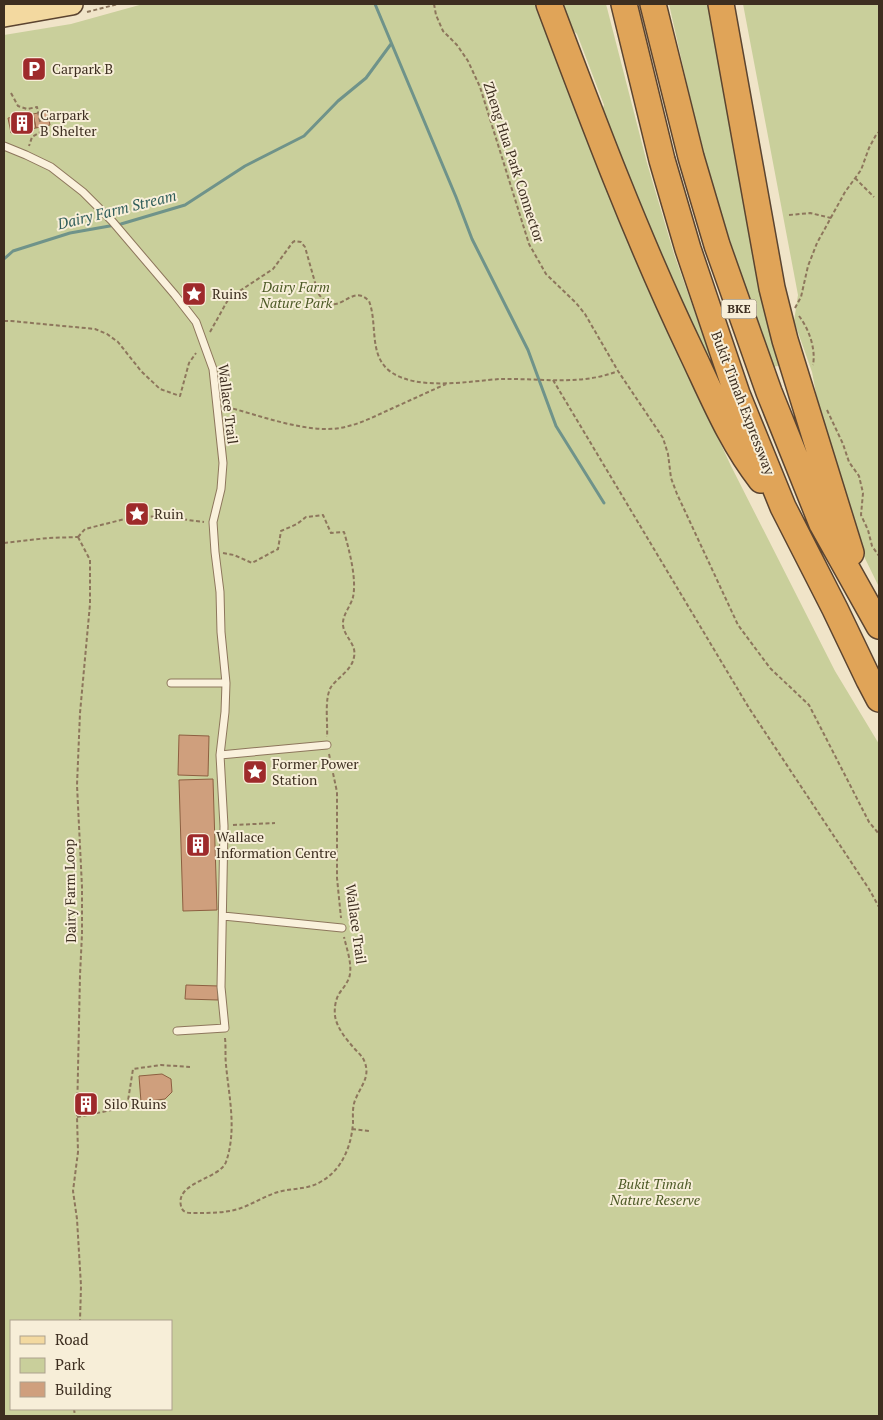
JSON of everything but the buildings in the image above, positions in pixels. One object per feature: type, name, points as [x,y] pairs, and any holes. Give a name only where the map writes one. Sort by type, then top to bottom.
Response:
[{"type":"highway","points":[[549,4],[626,205],[667,301],[711,394],[746,460],[783,507]]},
{"type":"highway","name":"Bukit Timah Expressway","points":[[624,4],[662,160],[688,249],[737,394],[783,507],[879,699]]},
{"type":"highway","name":"Bukit Timah Expressway","points":[[653,4],[691,157],[714,236],[769,392],[822,524],[879,626]]},
{"type":"highway","points":[[722,4],[772,288],[785,340],[865,599]]},
{"type":"main road","points":[[4,16],[72,4]]},
{"type":"lane","points":[[4,146],[26,155]]},
{"type":"lane","name":"Wallace Trail","points":[[26,155],[51,167],[83,192],[112,221],[196,322],[213,369],[223,463],[221,489],[213,522],[226,683],[220,756],[224,826],[221,987],[225,1028]]},
{"type":"lane","points":[[171,683],[226,683]]},
{"type":"lane","points":[[220,756],[327,745]]},
{"type":"lane","points":[[223,916],[342,928]]},
{"type":"lane","points":[[177,1031],[225,1028]]},
{"type":"path","name":"Zheng Hua Park Connector","points":[[434,4],[436,15],[444,31],[468,61],[480,87],[529,244],[546,274],[585,314],[618,371],[663,438],[668,454],[671,478],[738,625],[770,668],[809,705],[869,822],[879,834]]},
{"type":"path","points":[[11,93],[18,106],[27,109],[37,107],[42,131],[32,137],[26,155]]},
{"type":"path","points":[[812,368],[814,358],[811,340],[805,324],[794,311],[801,297],[808,266],[817,243],[844,192],[861,170],[868,148],[879,132]]},
{"type":"path","points":[[855,178],[874,197]]},
{"type":"path","points":[[789,215],[810,213],[831,218]]},
{"type":"path","points":[[4,321],[11,320],[94,330],[107,334],[118,342],[141,371],[160,389],[180,396],[189,363],[229,298],[272,269],[290,244],[298,241],[304,244],[321,298],[326,302],[338,304],[357,295],[369,301],[375,331],[375,346],[380,360],[390,372],[402,377],[415,381],[448,383],[501,379],[553,380],[605,376],[618,371]]},
{"type":"path","points":[[553,380],[749,708],[879,907]]},
{"type":"path","points":[[217,405],[258,417],[332,429],[347,427],[368,420],[448,383]]},
{"type":"path","points":[[825,407],[843,444],[849,462],[859,476],[863,493],[861,514],[872,546],[879,556]]},
{"type":"path","name":"Wallace Trail","points":[[215,552],[234,555],[252,563],[278,549],[281,531],[297,524],[306,517],[323,515],[331,533],[344,532],[351,555],[354,594],[343,621],[343,627],[344,632],[352,643],[354,657],[352,664],[331,687],[328,696],[327,745],[337,792],[337,878],[342,928],[350,969],[346,986],[340,992],[335,1004],[335,1017],[340,1029],[366,1062],[367,1071],[366,1080],[352,1110],[351,1142],[335,1172],[323,1181],[309,1187],[281,1191],[239,1209],[213,1213],[185,1212],[181,1208],[180,1201],[184,1193],[198,1182],[221,1170],[227,1159],[232,1132],[232,1117],[226,1064],[225,1028]]},
{"type":"path","points":[[4,543],[78,537],[86,529],[137,516],[213,522]]},
{"type":"path","name":"Dairy Farm Loop","points":[[78,537],[90,560],[90,604],[80,712],[77,785],[82,887],[77,1117],[78,1152],[73,1191],[77,1220],[81,1286],[80,1320]]},
{"type":"path","points":[[224,826],[275,823]]},
{"type":"path","points":[[77,1117],[127,1107],[133,1070],[161,1065],[190,1068]]},
{"type":"path","points":[[352,1129],[369,1131]]},
{"type":"green space","points":[[143,4],[537,4],[615,209],[675,345],[731,466],[835,671],[879,744],[879,1416],[4,1416],[4,35],[71,24]]},
{"type":"green space","points":[[558,4],[606,4],[647,163],[674,254],[710,355],[703,358],[600,116],[604,105],[577,34],[565,23]]},
{"type":"green space","points":[[669,4],[712,4],[782,365],[773,367],[722,215],[700,137]]},
{"type":"green space","points":[[743,4],[879,4],[879,587],[854,536],[832,478],[812,372],[794,321],[798,295]]},
{"type":"waterway","points":[[375,4],[472,239],[528,350],[556,426],[604,503]]},
{"type":"waterway","name":"Dairy Farm Stream","points":[[4,259],[13,251],[70,233],[121,224],[185,205],[245,166],[304,136],[338,101],[366,78],[391,44]]},
{"type":"place","name":"Carpark B","points":[[34,69]]},
{"type":"place","name":"Carpark B Shelter","points":[[22,123]]},
{"type":"place","name":"Ruins","points":[[194,294]]},
{"type":"place","name":"Ruin","points":[[137,514]]},
{"type":"place","name":"Former Power Station","points":[[255,772]]},
{"type":"place","name":"Wallace Information Centre","points":[[198,845]]},
{"type":"place","name":"Silo Ruins","points":[[86,1104]]},
{"type":"park label","name":"Dairy Farm Nature Park","points":[[296,296]]},
{"type":"park label","name":"Bukit Timah Nature Reserve","points":[[655,1192]]}]
